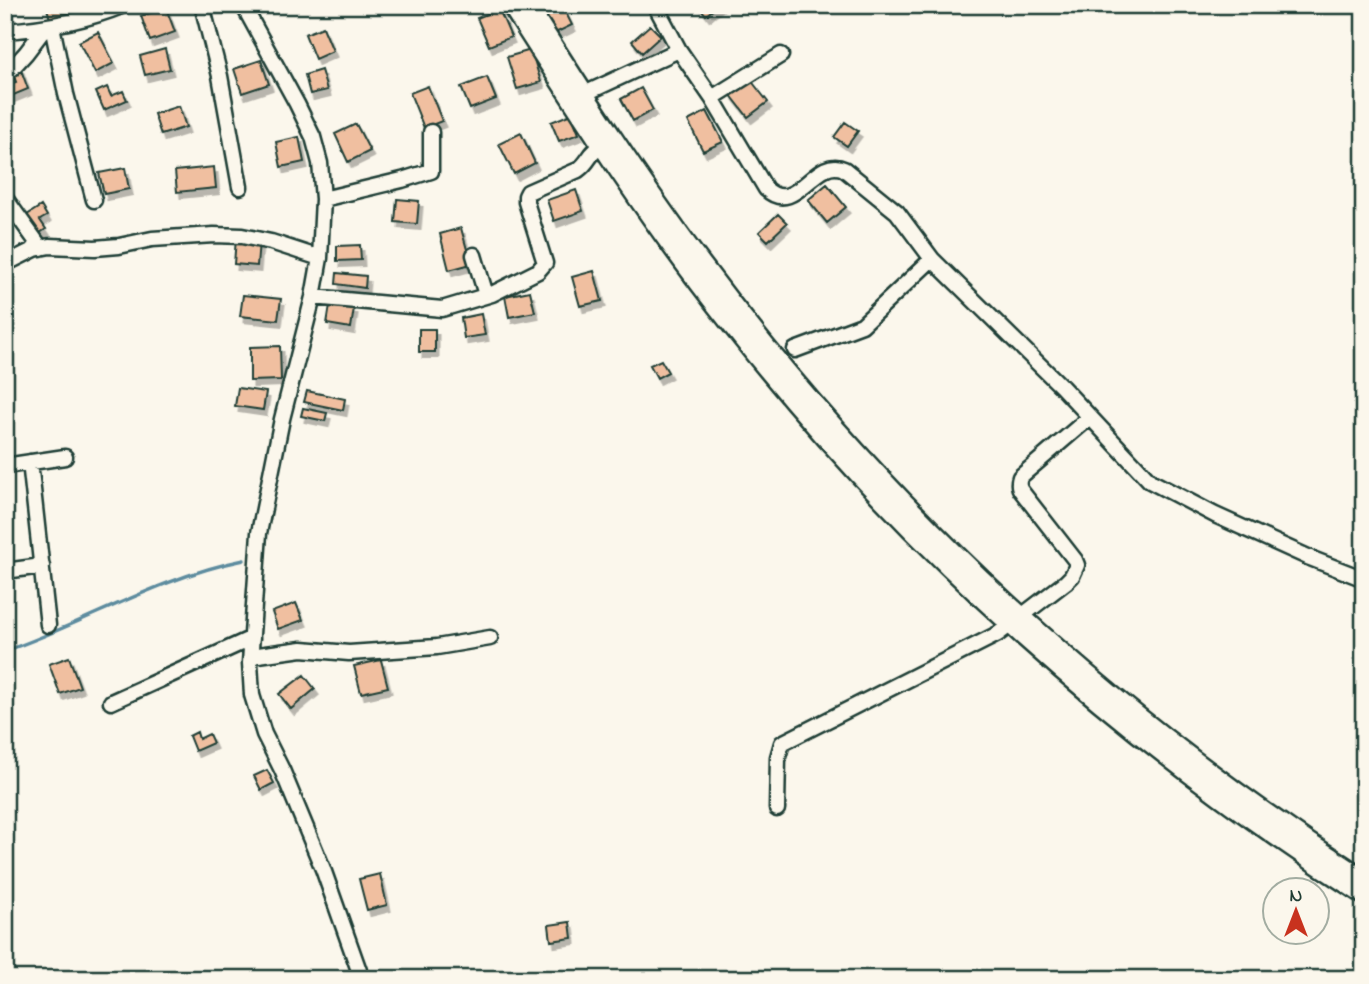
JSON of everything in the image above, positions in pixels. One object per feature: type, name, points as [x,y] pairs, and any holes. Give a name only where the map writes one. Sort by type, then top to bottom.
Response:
[{"type":"main road","points":[[511,5],[602,146],[691,273],[782,388],[899,516],[955,573],[1167,740],[1276,820],[1364,879]]},
{"type":"main road","points":[[527,5],[663,212],[718,286],[784,369],[908,507],[1085,690],[1159,750],[1268,831],[1364,895]]},
{"type":"street","points":[[5,32],[49,27],[108,12],[124,5]]},
{"type":"street","points":[[202,5],[220,76],[240,187]]},
{"type":"street","points":[[243,5],[313,137],[320,163],[323,199],[320,258],[313,297],[282,419],[259,533],[251,656],[252,695],[264,734],[323,869],[362,979]]},
{"type":"street","points":[[655,5],[679,50],[712,98],[766,189],[772,194],[778,197],[792,194],[828,168],[841,167],[897,212],[932,259],[1060,386],[1150,481],[1310,558],[1364,579]]},
{"type":"street","points":[[5,76],[49,27]]},
{"type":"street","points":[[49,27],[94,200]]},
{"type":"street","points":[[584,94],[679,50]]},
{"type":"street","points":[[712,98],[781,55]]},
{"type":"street","points":[[323,199],[431,171],[431,132]]},
{"type":"street","points":[[313,297],[434,310],[449,308],[486,295],[538,271],[545,263],[526,202],[528,192],[578,170],[586,165],[590,155],[602,146]]},
{"type":"street","points":[[5,198],[41,248]]},
{"type":"street","points":[[5,264],[50,246],[95,248],[152,239],[214,235],[242,236],[271,242],[320,258]]},
{"type":"street","points":[[474,255],[486,295]]},
{"type":"street","points":[[795,351],[862,325],[932,259]]},
{"type":"street","points":[[777,809],[782,743],[998,634],[1072,576],[1077,565],[1018,487],[1020,477],[1090,417]]},
{"type":"street","points":[[5,466],[65,457]]},
{"type":"street","points":[[30,462],[48,625]]},
{"type":"street","points":[[5,571],[42,566]]},
{"type":"street","points":[[111,702],[252,638]]},
{"type":"street","points":[[251,656],[302,649],[349,653],[437,648],[490,638]]},
{"type":"building","points":[[46,5],[91,5],[91,7],[50,19]]},
{"type":"building","points":[[560,5],[572,25],[549,36],[539,15]]},
{"type":"building","points":[[698,5],[719,5],[706,15]]},
{"type":"building","points":[[166,8],[175,32],[150,41],[141,16]]},
{"type":"building","points":[[499,9],[511,37],[489,46],[477,18]]},
{"type":"building","points":[[650,25],[661,36],[642,53],[632,41]]},
{"type":"building","points":[[323,27],[333,51],[315,59],[305,34]]},
{"type":"building","points":[[98,32],[114,63],[95,73],[79,42]]},
{"type":"building","points":[[165,49],[170,69],[145,75],[140,56]]},
{"type":"building","points":[[531,50],[541,82],[517,89],[507,57]]},
{"type":"building","points":[[261,60],[269,84],[242,93],[234,69]]},
{"type":"building","points":[[20,67],[28,89],[11,96],[7,85],[16,82],[11,70]]},
{"type":"building","points":[[321,70],[327,90],[310,94],[305,75]]},
{"type":"building","points":[[487,77],[496,99],[470,109],[461,87]]},
{"type":"building","points":[[750,79],[768,102],[748,117],[730,94]]},
{"type":"building","points":[[428,86],[442,121],[424,128],[410,93]]},
{"type":"building","points":[[107,87],[111,96],[123,91],[127,100],[104,110],[96,92]]},
{"type":"building","points":[[641,88],[653,110],[633,121],[621,99]]},
{"type":"building","points":[[179,106],[186,127],[161,135],[154,114]]},
{"type":"building","points":[[707,111],[723,142],[703,151],[688,121]]},
{"type":"building","points":[[571,114],[579,134],[559,141],[551,122]]},
{"type":"building","points":[[845,122],[858,131],[847,146],[834,137]]},
{"type":"building","points":[[356,124],[370,151],[348,162],[335,134]]},
{"type":"building","points":[[521,133],[535,163],[514,174],[499,144]]},
{"type":"building","points":[[299,137],[304,162],[281,167],[276,142]]},
{"type":"building","points":[[214,167],[216,188],[177,192],[175,171]]},
{"type":"building","points":[[125,168],[129,189],[104,194],[99,173]]},
{"type":"building","points":[[827,184],[846,207],[827,223],[808,200]]},
{"type":"building","points":[[576,190],[583,211],[554,221],[547,200]]},
{"type":"building","points":[[397,199],[419,201],[417,224],[395,222]]},
{"type":"building","points":[[41,206],[47,216],[40,220],[46,229],[35,236],[24,217]]},
{"type":"building","points":[[778,214],[787,223],[768,241],[759,232]]},
{"type":"building","points":[[461,228],[471,264],[449,270],[440,234]]},
{"type":"building","points":[[236,238],[259,241],[257,266],[234,264]]},
{"type":"building","points":[[360,245],[361,260],[337,261],[337,246]]},
{"type":"building","points":[[594,271],[602,301],[580,306],[572,277]]},
{"type":"building","points":[[337,273],[366,276],[365,288],[336,284]]},
{"type":"building","points":[[530,291],[535,312],[509,317],[505,296]]},
{"type":"building","points":[[243,295],[281,299],[278,320],[240,316]]},
{"type":"building","points":[[330,305],[354,308],[351,328],[327,324]]},
{"type":"building","points":[[481,314],[485,335],[464,338],[461,318]]},
{"type":"building","points":[[419,329],[435,329],[435,352],[419,352]]},
{"type":"building","points":[[280,346],[281,380],[250,381],[250,347]]},
{"type":"building","points":[[661,360],[668,372],[657,378],[650,365]]},
{"type":"building","points":[[238,388],[266,392],[263,410],[235,406]]},
{"type":"building","points":[[307,391],[345,399],[343,410],[304,402]]},
{"type":"building","points":[[303,408],[327,413],[325,421],[301,416]]},
{"type":"building","points":[[296,603],[303,620],[278,629],[272,612]]},
{"type":"building","points":[[69,657],[80,687],[60,694],[49,664]]},
{"type":"building","points":[[381,660],[388,687],[361,693],[354,666]]},
{"type":"building","points":[[304,675],[315,689],[291,709],[279,694]]},
{"type":"building","points":[[197,732],[199,739],[209,734],[213,743],[195,751],[189,736]]},
{"type":"building","points":[[267,770],[274,783],[261,790],[254,776]]},
{"type":"building","points":[[380,874],[387,905],[367,910],[359,879]]},
{"type":"building","points":[[570,922],[572,938],[551,941],[549,925]]},
{"type":"waterway","points":[[5,651],[182,577],[244,560]]}]
